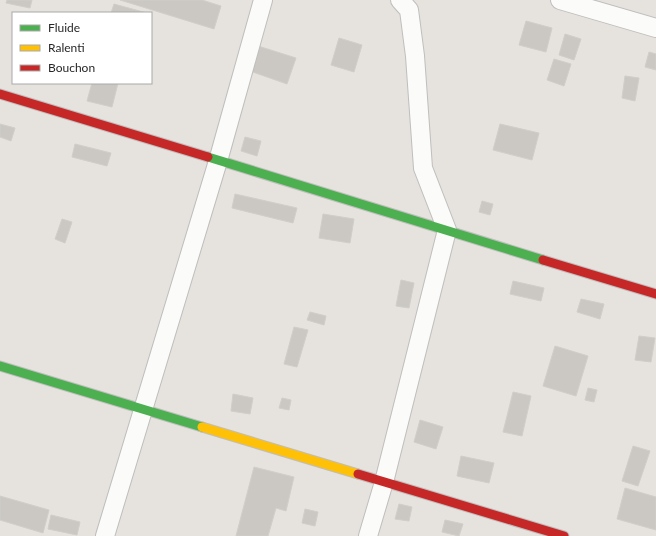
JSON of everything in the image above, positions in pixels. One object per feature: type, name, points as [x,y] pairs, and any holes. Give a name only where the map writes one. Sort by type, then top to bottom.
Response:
[{"type":"street","points":[[105,536],[218,161],[263,0]]},
{"type":"street","points":[[368,536],[384,482],[447,230],[423,168],[414,48],[409,10],[400,0]]},
{"type":"street","points":[[560,0],[656,28]]},
{"type":"street","points":[[0,94],[656,294]]},
{"type":"street","points":[[0,366],[564,536]]},
{"type":"building","points":[[7,0],[32,0],[30,8],[6,3]]},
{"type":"building","points":[[120,0],[202,0],[221,6],[214,29]]},
{"type":"building","points":[[114,4],[143,12],[111,12]]},
{"type":"building","points":[[526,21],[552,28],[546,52],[519,45]]},
{"type":"building","points":[[565,34],[581,39],[574,60],[559,55]]},
{"type":"building","points":[[339,38],[362,45],[354,72],[331,65]]},
{"type":"building","points":[[258,46],[296,58],[287,84],[250,71]]},
{"type":"building","points":[[649,52],[656,54],[656,70],[645,67]]},
{"type":"building","points":[[554,59],[571,64],[564,86],[547,80]]},
{"type":"building","points":[[625,76],[639,78],[635,101],[622,98]]},
{"type":"building","points":[[92,84],[118,84],[112,107],[87,101]]},
{"type":"building","points":[[0,124],[15,128],[11,141],[0,137]]},
{"type":"building","points":[[500,124],[539,133],[532,160],[493,150]]},
{"type":"building","points":[[245,137],[261,141],[257,156],[241,151]]},
{"type":"building","points":[[75,144],[111,153],[107,166],[72,157]]},
{"type":"building","points":[[235,194],[297,208],[293,223],[232,208]]},
{"type":"building","points":[[482,201],[493,204],[490,215],[479,212]]},
{"type":"building","points":[[323,214],[354,219],[350,243],[319,238]]},
{"type":"building","points":[[62,219],[72,222],[65,243],[55,239]]},
{"type":"building","points":[[401,280],[414,283],[409,308],[396,306]]},
{"type":"building","points":[[513,281],[544,288],[541,301],[510,294]]},
{"type":"building","points":[[581,299],[604,304],[600,319],[577,312]]},
{"type":"building","points":[[310,312],[326,316],[324,325],[307,320]]},
{"type":"building","points":[[294,327],[308,330],[297,367],[284,364]]},
{"type":"building","points":[[639,336],[655,338],[651,362],[635,360]]},
{"type":"building","points":[[555,346],[588,356],[576,396],[543,386]]},
{"type":"building","points":[[588,388],[597,390],[594,402],[585,400]]},
{"type":"building","points":[[513,392],[531,396],[522,436],[503,432]]},
{"type":"building","points":[[233,394],[253,398],[250,414],[231,411]]},
{"type":"building","points":[[282,398],[291,400],[289,410],[279,408]]},
{"type":"building","points":[[420,420],[443,427],[436,449],[414,442]]},
{"type":"building","points":[[633,446],[650,451],[638,486],[622,481]]},
{"type":"building","points":[[461,456],[494,463],[489,483],[457,476]]},
{"type":"building","points":[[254,467],[294,477],[286,511],[276,508],[268,536],[236,536]]},
{"type":"building","points":[[625,488],[656,497],[656,530],[617,519]]},
{"type":"building","points":[[0,496],[49,510],[43,533],[0,520]]},
{"type":"building","points":[[399,504],[412,507],[409,521],[395,519]]},
{"type":"building","points":[[305,509],[318,512],[315,526],[302,523]]},
{"type":"building","points":[[51,515],[80,522],[77,535],[48,529]]},
{"type":"building","points":[[445,520],[463,524],[459,536],[442,532]]},
{"type":"traffic: fast","points":[[208,157],[543,260]]},
{"type":"traffic: fast","points":[[0,366],[202,427]]},
{"type":"traffic: slow","points":[[202,427],[358,474]]},
{"type":"traffic: jam","points":[[0,94],[208,157]]},
{"type":"traffic: jam","points":[[543,260],[656,294]]},
{"type":"traffic: jam","points":[[358,474],[564,536]]}]
